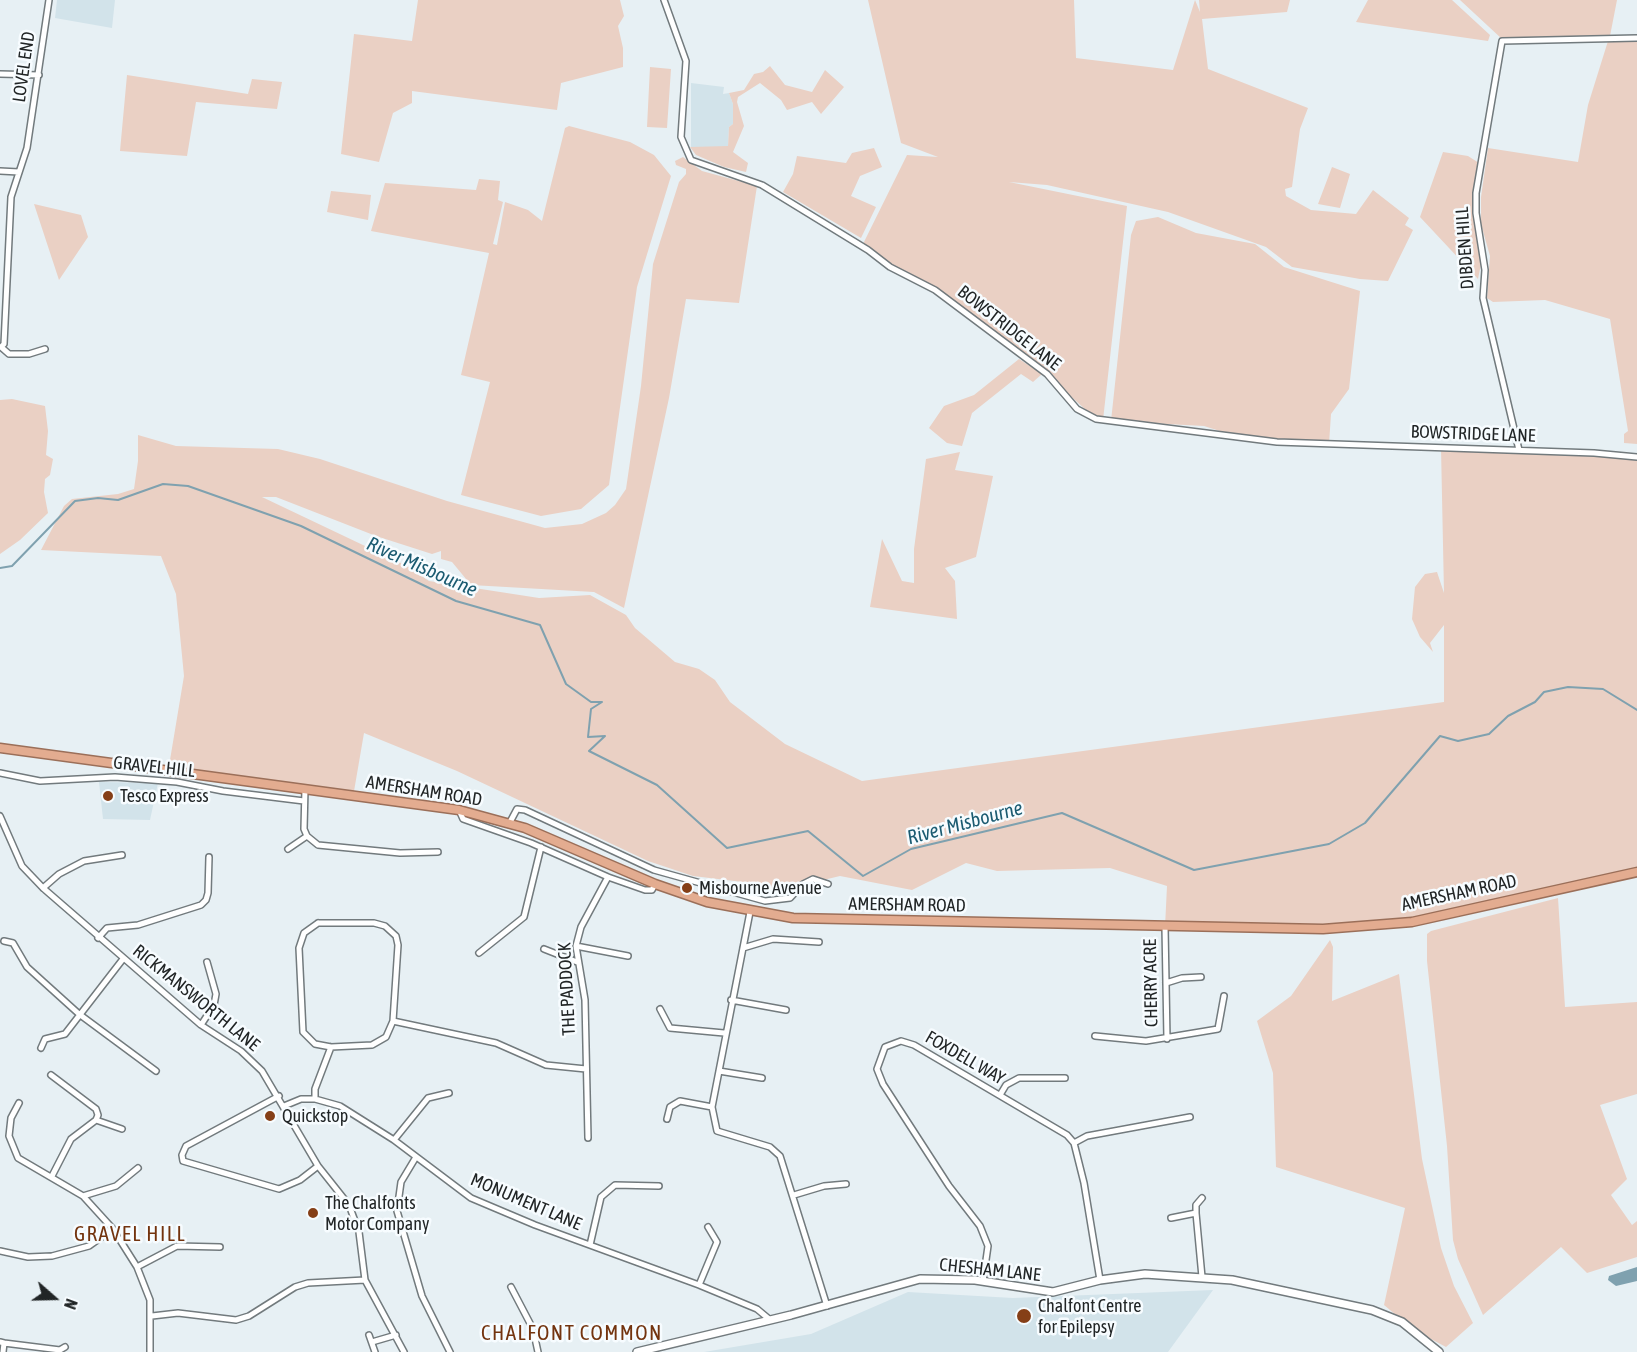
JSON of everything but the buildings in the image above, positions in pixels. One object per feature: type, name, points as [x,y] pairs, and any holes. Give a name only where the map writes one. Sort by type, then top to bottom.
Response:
[{"type":"highway","name":"AMERSHAM ROAD","points":[[0,748],[459,810],[564,843],[656,884],[707,902],[750,912],[804,919],[1323,929],[1412,922],[1637,872]]},
{"type":"street","name":"LOVEL END","points":[[0,347],[4,344],[11,197],[27,148],[49,0]]},
{"type":"street","name":"BOWSTRIDGE LANE","points":[[664,0],[686,61],[681,137],[691,160],[762,185],[868,250],[890,267],[935,290],[1047,374],[1077,409],[1096,419],[1277,442],[1519,450],[1637,457]]},
{"type":"street","name":"DIBDEN HILL","points":[[1519,450],[1483,298],[1485,270],[1476,213],[1476,193],[1502,41],[1637,38]]},
{"type":"street","points":[[0,74],[39,75]]},
{"type":"street","points":[[0,171],[19,172]]},
{"type":"street","points":[[0,347],[9,354],[29,354],[45,349]]},
{"type":"street","name":"GRAVEL HILL","points":[[0,773],[40,781],[115,777],[177,782],[223,791],[304,801]]},
{"type":"street","points":[[306,789],[304,830],[307,836],[318,845],[335,849],[400,853],[438,852]]},
{"type":"street","points":[[509,824],[514,812],[521,808],[654,870],[765,901],[790,898],[802,884],[813,879],[828,884]]},
{"type":"street","points":[[459,810],[463,819],[541,847],[608,877],[645,890],[652,890],[656,884]]},
{"type":"street","name":"RICKMANSWORTH LANE","points":[[0,816],[22,866],[43,888],[201,1025],[241,1051],[262,1071],[279,1096],[318,1166],[349,1205],[359,1232],[365,1280],[404,1352]]},
{"type":"street","points":[[288,849],[307,836]]},
{"type":"street","points":[[16,848],[24,845]]},
{"type":"street","points":[[479,953],[524,917],[541,847]]},
{"type":"street","points":[[43,888],[59,874],[84,861],[122,855]]},
{"type":"street","points":[[98,938],[107,928],[138,925],[201,905],[208,893],[209,857]]},
{"type":"street","name":"THE PADDOCK","points":[[588,1138],[585,1000],[576,946],[581,927],[608,877]]},
{"type":"street","points":[[750,912],[724,1033],[712,1107],[717,1131],[770,1147],[780,1156],[827,1305]]},
{"type":"street","points":[[318,923],[374,923],[385,926],[396,936],[398,945],[393,1021],[386,1037],[372,1045],[331,1047],[315,1044],[303,1032],[299,948],[304,933],[318,923]]},
{"type":"street","name":"CHERRY ACRE","points":[[1166,927],[1167,1039]]},
{"type":"street","points":[[742,948],[773,939],[819,942]]},
{"type":"street","points":[[4,941],[13,943],[27,967],[79,1014],[156,1071]]},
{"type":"street","points":[[576,946],[628,956]]},
{"type":"street","points":[[544,949],[578,962]]},
{"type":"street","points":[[41,1048],[45,1039],[65,1034],[123,959]]},
{"type":"street","points":[[201,1025],[214,1005],[216,994],[207,962]]},
{"type":"street","points":[[1166,983],[1182,978],[1201,977]]},
{"type":"street","name":"CHERRY ACRE","points":[[1095,1036],[1146,1041],[1218,1029],[1224,996]]},
{"type":"street","points":[[731,1000],[786,1010]]},
{"type":"street","points":[[660,1009],[670,1028],[724,1033]]},
{"type":"street","points":[[393,1021],[496,1043],[546,1065],[586,1069]]},
{"type":"street","name":"FOXDELL WAY","points":[[983,1281],[988,1246],[980,1226],[912,1130],[877,1068],[885,1047],[901,1041],[914,1045],[1067,1135],[1074,1143]]},
{"type":"street","points":[[315,1099],[315,1089],[331,1047]]},
{"type":"street","points":[[719,1071],[762,1078]]},
{"type":"street","points":[[51,1075],[96,1109],[96,1120]]},
{"type":"street","points":[[1000,1095],[1006,1085],[1019,1078],[1065,1078]]},
{"type":"street","points":[[394,1140],[428,1098],[449,1093]]},
{"type":"street","points":[[279,1096],[186,1146],[182,1155],[183,1161],[279,1189],[300,1180],[318,1166]]},
{"type":"street","name":"MONUMENT LANE","points":[[284,1106],[301,1099],[315,1099],[349,1110],[394,1140],[471,1198],[699,1285],[757,1309],[769,1319]]},
{"type":"street","points":[[667,1119],[670,1107],[680,1101],[712,1107]]},
{"type":"street","points":[[20,1103],[11,1118],[9,1136],[18,1158],[34,1170],[52,1176],[83,1196],[113,1229],[137,1267],[150,1300],[152,1316],[150,1352]]},
{"type":"street","points":[[1100,1280],[1084,1183],[1074,1143],[1087,1136],[1190,1117]]},
{"type":"street","points":[[96,1120],[122,1129]]},
{"type":"street","points":[[52,1176],[71,1139],[96,1120]]},
{"type":"street","points":[[0,1136],[9,1136]]},
{"type":"street","points":[[416,1157],[401,1182],[397,1211],[422,1296],[450,1352]]},
{"type":"street","points":[[83,1196],[116,1186],[138,1168]]},
{"type":"street","points":[[794,1195],[846,1184]]},
{"type":"street","points":[[590,1245],[602,1197],[615,1185],[659,1186]]},
{"type":"street","points":[[1202,1198],[1196,1205],[1202,1277]]},
{"type":"street","points":[[1171,1218],[1196,1213]]},
{"type":"street","points":[[699,1285],[717,1242],[708,1227]]},
{"type":"street","points":[[0,1251],[28,1257],[52,1256],[89,1246],[113,1229]]},
{"type":"street","points":[[137,1267],[177,1246],[220,1246]]},
{"type":"street","name":"CHESHAM LANE","points":[[637,1352],[827,1305],[920,1279],[983,1281],[1053,1292],[1100,1280],[1145,1274],[1232,1280],[1372,1310],[1402,1322],[1439,1352]]},
{"type":"street","points":[[152,1316],[178,1313],[236,1320],[249,1316],[302,1285],[365,1280]]},
{"type":"street","points":[[511,1287],[533,1329],[538,1352]]},
{"type":"street","points":[[369,1335],[375,1352]]},
{"type":"street","points":[[372,1342],[396,1335]]},
{"type":"street","points":[[3,1352],[2,1342],[60,1350],[65,1347]]},
{"type":"shaded area","points":[[57,0],[115,0],[112,28],[55,18]]},
{"type":"shaded area","points":[[418,0],[620,0],[624,16],[618,26],[623,48],[623,67],[561,83],[557,110],[412,91],[412,103],[393,113],[379,162],[341,154],[354,34],[412,41]]},
{"type":"shaded area","points":[[868,0],[1074,0],[1076,58],[1173,70],[1195,0],[1200,12],[1199,0],[1290,0],[1287,12],[1202,19],[1208,69],[1308,108],[1300,129],[1292,187],[1285,189],[1286,196],[1311,210],[1356,214],[1373,190],[1409,218],[1405,225],[1413,230],[1388,281],[1360,279],[1292,267],[1266,247],[1168,212],[1047,185],[1009,182],[1127,206],[1103,420],[1096,419],[1056,383],[935,290],[890,267],[862,246],[907,155],[938,157],[901,143]]},
{"type":"shaded area","points":[[1368,0],[1452,0],[1490,35],[1488,41],[1356,22]]},
{"type":"shaded area","points":[[1460,0],[1617,0],[1610,36],[1502,39]]},
{"type":"shaded area","points":[[1608,41],[1637,41],[1637,444],[1624,443],[1624,434],[1628,431],[1610,319],[1545,300],[1493,302],[1487,298],[1490,256],[1481,224],[1481,197],[1488,148],[1578,162],[1588,105]]},
{"type":"shaded area","points":[[770,66],[785,85],[812,92],[825,70],[844,87],[821,114],[812,102],[787,110],[781,100],[760,83],[738,97],[737,102],[744,126],[733,152],[748,163],[746,172],[724,167],[696,155],[690,147],[728,146],[729,127],[733,124],[733,104],[729,93],[744,90],[754,74],[763,72]]},
{"type":"shaded area","points":[[650,67],[671,69],[667,128],[647,127]]},
{"type":"shaded area","points":[[127,75],[248,94],[252,79],[282,82],[277,109],[196,102],[187,156],[120,151]]},
{"type":"shaded area","points":[[691,83],[724,87],[723,94],[729,93],[733,104],[733,124],[729,127],[728,147],[691,147]]},
{"type":"shaded area","points":[[569,126],[630,142],[654,155],[671,176],[637,287],[609,485],[581,509],[541,516],[461,495],[490,382],[461,375],[489,253],[371,231],[385,183],[476,190],[479,179],[500,181],[498,200],[503,202],[493,244],[497,245],[505,202],[528,210],[542,221],[565,128]]},
{"type":"shaded area","points":[[874,148],[882,167],[860,176],[851,196],[876,207],[861,238],[783,192],[793,174],[797,156],[846,163],[852,153]]},
{"type":"shaded area","points":[[1443,152],[1468,156],[1479,163],[1474,215],[1481,264],[1478,279],[1420,217]]},
{"type":"shaded area","points":[[683,157],[702,171],[757,186],[739,303],[686,299],[669,398],[624,608],[594,592],[471,585],[452,562],[441,559],[441,551],[432,554],[376,536],[276,497],[262,497],[405,565],[429,581],[539,598],[590,595],[626,615],[635,628],[675,662],[699,669],[715,680],[730,702],[785,744],[862,781],[1444,702],[1444,625],[1430,643],[1433,652],[1420,637],[1412,619],[1415,587],[1425,574],[1437,572],[1444,593],[1441,448],[1637,457],[1637,872],[1412,922],[1323,932],[1165,927],[1167,886],[1110,868],[997,871],[966,863],[912,890],[840,876],[765,894],[743,882],[693,876],[648,861],[457,771],[364,733],[353,797],[168,772],[184,676],[176,594],[161,556],[41,550],[64,506],[72,499],[118,494],[134,489],[138,461],[138,435],[176,446],[278,449],[320,459],[447,501],[545,528],[582,524],[606,513],[626,489],[641,386],[653,264],[679,182],[686,174],[686,169],[676,165],[675,161]]},
{"type":"shaded area","points":[[1332,167],[1350,174],[1340,208],[1318,204]]},
{"type":"shaded area","points":[[331,191],[371,195],[368,220],[327,212]]},
{"type":"shaded area","points":[[34,204],[81,215],[88,237],[59,280]]},
{"type":"shaded area","points":[[1158,217],[1196,233],[1255,244],[1284,267],[1360,291],[1349,389],[1331,414],[1329,444],[1242,438],[1204,426],[1111,421],[1131,235],[1136,221]]},
{"type":"shaded area","points":[[1019,359],[1042,374],[1033,382],[1021,374],[972,413],[962,446],[947,443],[929,428],[944,406],[974,395]]},
{"type":"shaded area","points":[[12,399],[45,406],[48,431],[46,455],[53,459],[50,475],[45,479],[44,492],[48,513],[20,540],[0,554],[0,400]]},
{"type":"shaded area","points":[[960,452],[955,470],[993,476],[976,557],[945,568],[955,581],[957,619],[870,607],[882,539],[902,581],[914,583],[914,549],[926,459]]},
{"type":"shaded area","points":[[99,782],[158,783],[150,820],[103,819]]},
{"type":"shaded area","points":[[1558,898],[1565,1007],[1637,1002],[1637,1094],[1600,1105],[1627,1179],[1611,1195],[1632,1225],[1637,1221],[1637,1257],[1587,1273],[1561,1247],[1483,1315],[1458,1259],[1453,1240],[1447,1146],[1427,961],[1427,934],[1431,931]]},
{"type":"shaded area","points":[[1330,940],[1333,947],[1332,1001],[1399,974],[1422,1159],[1441,1248],[1454,1286],[1473,1323],[1446,1347],[1414,1330],[1384,1305],[1405,1208],[1276,1167],[1273,1073],[1257,1021],[1291,996]]},
{"type":"shaded area","name":"Chalfont Centre for Epilepsy","points":[[1213,1290],[1168,1352],[704,1352],[811,1334],[908,1292],[1013,1298]]},
{"type":"water","points":[[1637,1267],[1637,1281],[1616,1286],[1608,1280],[1609,1276]]},
{"type":"waterway","name":"River Misbourne","points":[[0,568],[12,566],[75,501],[98,498],[118,500],[163,484],[188,486],[301,526],[456,601],[540,625],[566,684],[591,702],[602,702],[591,709],[588,737],[605,736],[589,751],[657,785],[727,848],[808,831],[863,876],[911,849],[1062,813],[1194,870],[1329,844],[1365,823],[1440,736],[1458,741],[1489,734],[1508,716],[1535,702],[1544,692],[1568,687],[1603,689],[1637,710]]},
{"type":"place","name":"Tesco Express","points":[[108,796]]},
{"type":"place","name":"Misbourne Avenue","points":[[687,888]]},
{"type":"place","name":"Quickstop","points":[[270,1116]]},
{"type":"place","name":"The Chalfonts Motor Company","points":[[313,1213]]},
{"type":"place","name":"Chalfont Centre for Epilepsy","points":[[1024,1316]]},
{"type":"district","name":"GRAVEL HILL","points":[[130,1234]]},
{"type":"district","name":"CHALFONT COMMON","points":[[572,1333]]}]
